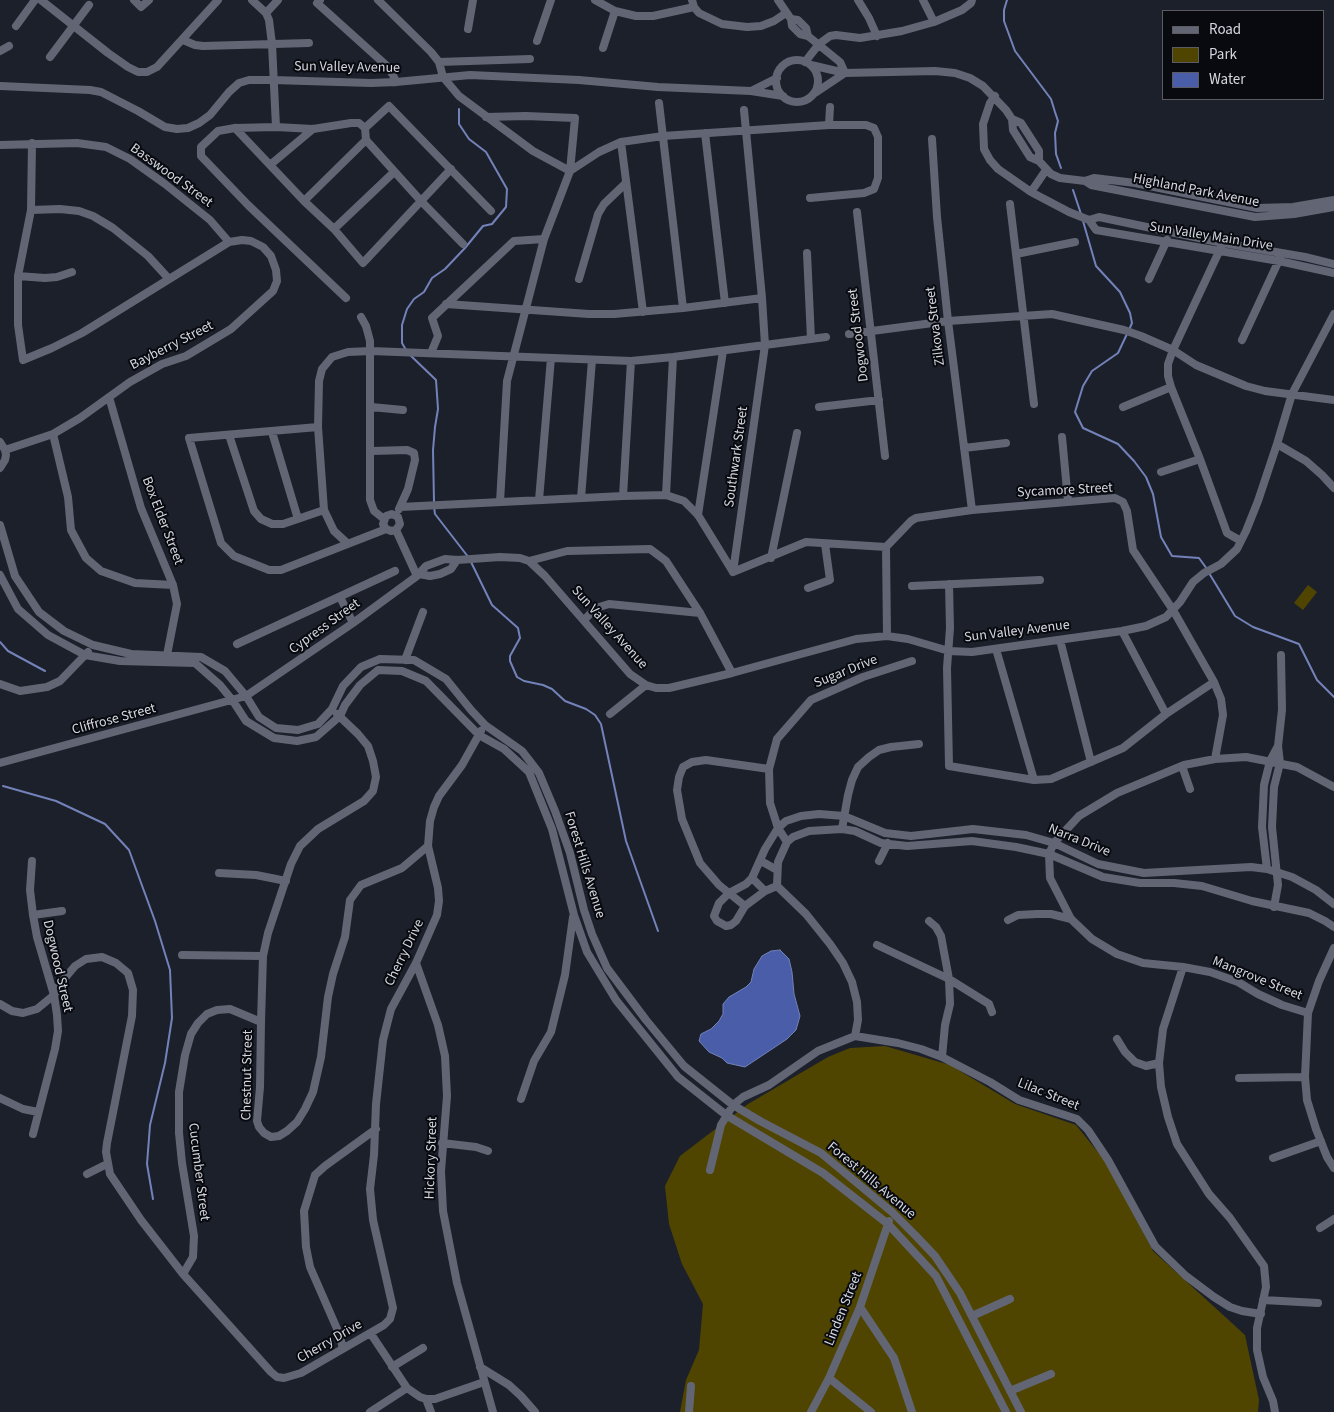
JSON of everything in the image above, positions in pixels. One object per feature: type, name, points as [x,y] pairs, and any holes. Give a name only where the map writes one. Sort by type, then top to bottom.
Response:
[{"type":"street","points":[[16,26],[35,0]]},
{"type":"street","points":[[42,0],[115,58],[138,72],[147,72],[157,66],[218,0]]},
{"type":"street","points":[[134,0],[141,7],[149,0]]},
{"type":"street","points":[[252,0],[266,13],[269,20],[276,127]]},
{"type":"street","points":[[266,13],[278,0]]},
{"type":"street","points":[[320,0],[317,3],[387,66],[396,82]]},
{"type":"street","points":[[378,0],[421,40],[439,62],[442,77],[459,96],[533,152],[570,171]]},
{"type":"street","points":[[468,29],[473,0]]},
{"type":"street","points":[[537,41],[551,0]]},
{"type":"street","points":[[595,0],[624,14],[653,16],[693,4],[708,18],[722,24],[747,27],[761,26],[788,16]]},
{"type":"street","points":[[778,0],[788,16],[798,20],[806,28],[808,36],[840,62],[845,73]]},
{"type":"street","points":[[858,0],[877,36]]},
{"type":"street","points":[[924,0],[934,22]]},
{"type":"street","points":[[808,64],[819,44],[830,36],[860,38],[877,36],[934,22],[962,10],[972,0]]},
{"type":"street","points":[[50,57],[90,5]]},
{"type":"street","points":[[603,48],[615,11]]},
{"type":"street","points":[[183,40],[203,46],[309,43]]},
{"type":"street","points":[[0,51],[9,46]]},
{"type":"street","points":[[439,62],[530,59]]},
{"type":"street","points":[[845,73],[809,98],[799,102],[783,96],[778,88],[777,78],[782,67],[792,61],[845,73],[935,70],[955,73],[970,78],[983,86],[995,96],[1012,119],[1021,123],[1039,151],[1039,161]]},
{"type":"street","points":[[808,64],[817,76],[818,82],[814,94]]},
{"type":"street","name":"Sun Valley Avenue","points":[[0,86],[100,92],[165,127],[177,129],[188,128],[199,123],[210,115],[239,83],[249,80],[371,83],[470,75],[751,91],[783,96]]},
{"type":"street","name":"Sun Valley Avenue","points":[[751,91],[777,78]]},
{"type":"street","name":"Sun Valley Main Drive","points":[[995,96],[990,103],[983,124],[984,149],[998,169],[1031,192],[1087,220],[1096,230],[1219,252],[1305,257],[1334,264]]},
{"type":"street","points":[[659,103],[683,308]]},
{"type":"street","points":[[365,128],[390,106],[490,211]]},
{"type":"street","points":[[829,126],[830,107]]},
{"type":"street","name":"Southwark Street","points":[[733,572],[765,345],[744,110]]},
{"type":"street","points":[[486,116],[574,118],[570,171],[544,239],[507,382],[500,502]]},
{"type":"street","points":[[1012,119],[1013,130],[1030,157],[1039,161],[1046,170],[1031,192]]},
{"type":"street","points":[[346,298],[248,205],[201,156],[200,147],[218,131],[235,128],[276,127],[313,129],[351,123],[359,124],[365,128]]},
{"type":"street","points":[[570,171],[599,152],[621,142],[663,136],[829,126],[866,125],[874,128],[878,137],[877,184],[874,189],[864,193],[810,198]]},
{"type":"street","points":[[235,128],[304,201],[334,229],[363,264],[450,169]]},
{"type":"street","points":[[365,128],[366,140],[463,244]]},
{"type":"street","points":[[270,165],[313,129]]},
{"type":"street","points":[[705,133],[725,303]]},
{"type":"street","points":[[1020,140],[1028,135]]},
{"type":"street","name":"Zilkova Street","points":[[932,139],[937,217],[948,321],[972,510]]},
{"type":"street","points":[[304,201],[366,140]]},
{"type":"street","points":[[621,142],[643,312]]},
{"type":"street","name":"Basswood Street","points":[[0,145],[77,143],[106,147],[130,159],[210,220],[229,242]]},
{"type":"street","points":[[32,144],[31,210],[18,276],[18,325],[23,360],[52,348],[82,332],[229,242]]},
{"type":"street","name":"Highland Park Avenue","points":[[1046,170],[1060,178],[1085,181],[1094,178],[1135,184],[1257,208],[1293,207],[1334,200]]},
{"type":"street","points":[[334,229],[394,172]]},
{"type":"street","name":"Highland Park Avenue","points":[[1085,181],[1091,185],[1255,217],[1294,214],[1334,207]]},
{"type":"street","points":[[579,279],[598,214],[604,204],[626,183]]},
{"type":"street","points":[[1010,204],[1034,404]]},
{"type":"street","points":[[31,210],[60,209],[79,211],[93,216],[113,228],[141,250],[169,279]]},
{"type":"street","name":"Dogwood Street","points":[[857,212],[885,456]]},
{"type":"street","name":"Sun Valley Main Drive","points":[[1087,220],[1098,217],[1223,243],[1281,257],[1334,273]]},
{"type":"street","points":[[1149,279],[1170,232]]},
{"type":"street","points":[[431,354],[438,336],[432,318],[514,241],[544,239]]},
{"type":"street","name":"Bayberry Street","points":[[5,450],[53,434],[80,418],[130,382],[162,364],[186,356],[232,329],[273,291],[277,281],[276,270],[271,256],[263,247],[251,241],[229,242]]},
{"type":"street","points":[[1016,254],[1075,242]]},
{"type":"street","points":[[1223,243],[1172,350],[1168,364],[1171,387],[1227,533],[1241,541]]},
{"type":"street","points":[[807,253],[812,339]]},
{"type":"street","points":[[1242,340],[1281,257]]},
{"type":"street","points":[[18,276],[45,278],[58,277],[72,272]]},
{"type":"street","points":[[446,304],[589,314],[643,312],[762,298]]},
{"type":"street","points":[[849,334],[948,321],[1052,314],[1124,330],[1141,336],[1172,350],[1196,365],[1246,386],[1265,391],[1334,400]]},
{"type":"street","name":"Sun Valley Avenue","points":[[529,561],[545,576],[630,674],[646,685],[656,688],[669,688],[732,673],[856,639],[887,636],[908,639],[949,651],[972,652],[1146,626],[1166,616],[1173,610],[1193,582],[1204,573],[1221,564],[1241,541],[1278,444],[1292,394],[1334,314]]},
{"type":"street","points":[[361,317],[368,332],[370,351],[372,451],[370,500],[374,511],[384,519]]},
{"type":"street","points":[[347,543],[334,531],[324,510],[318,427],[319,381],[325,363],[332,357],[348,352],[370,351],[631,361],[826,337]]},
{"type":"street","points":[[698,515],[722,351]]},
{"type":"street","points":[[666,495],[673,357]]},
{"type":"street","points":[[539,500],[551,358]]},
{"type":"street","points":[[581,498],[592,360]]},
{"type":"street","points":[[623,496],[631,361]]},
{"type":"street","points":[[1123,407],[1171,387]]},
{"type":"street","name":"Box Elder Street","points":[[109,397],[141,508],[173,585],[178,604],[167,654]]},
{"type":"street","points":[[819,407],[879,400]]},
{"type":"street","points":[[371,407],[403,410]]},
{"type":"street","points":[[318,427],[189,438],[217,536],[226,550],[234,556],[268,570],[281,570],[386,529],[396,530],[400,520],[395,515],[389,515],[384,519],[383,524],[386,529]]},
{"type":"street","points":[[272,432],[298,519]]},
{"type":"street","points":[[771,558],[797,433]]},
{"type":"street","points":[[53,434],[68,497],[72,530],[86,558],[101,571],[135,584],[173,585]]},
{"type":"street","points":[[229,436],[254,511],[261,518],[272,524],[283,524],[324,510]]},
{"type":"street","points":[[1062,437],[1068,501]]},
{"type":"street","points":[[0,442],[5,450],[5,460],[0,468]]},
{"type":"street","points":[[964,448],[1006,443]]},
{"type":"street","points":[[1278,444],[1306,461],[1322,474],[1334,488]]},
{"type":"street","points":[[372,451],[407,450],[414,453],[415,460],[408,489],[395,515]]},
{"type":"street","points":[[1160,472],[1200,459]]},
{"type":"street","points":[[400,506],[666,495],[684,501],[698,515],[733,572],[806,542],[886,547],[887,636]]},
{"type":"street","name":"Sycamore Street","points":[[886,547],[916,518],[972,510],[1068,501],[1115,498],[1123,502],[1127,511],[1133,550],[1173,610],[1214,682],[1221,699],[1223,715],[1215,759]]},
{"type":"street","name":"Forest Hills Avenue","points":[[0,525],[15,576],[39,612],[64,631],[93,645],[131,654],[167,654],[201,657],[225,671],[246,696],[259,718],[276,728],[298,730],[318,724],[332,709],[342,686],[361,667],[380,659],[414,660],[446,679],[485,725],[522,751],[539,773],[570,853],[592,934],[607,968],[646,1020],[684,1066],[733,1104],[760,1121],[821,1153],[892,1212],[935,1256],[960,1293],[1020,1412]]},
{"type":"street","points":[[396,530],[418,575]]},
{"type":"street","points":[[808,588],[830,580],[825,544]]},
{"type":"street","points":[[418,575],[426,566],[449,558],[461,560],[511,557],[529,561],[567,551],[650,550],[666,560],[700,613],[732,673]]},
{"type":"street","points":[[418,575],[430,576],[444,572],[451,569],[461,560]]},
{"type":"street","points":[[237,644],[395,571]]},
{"type":"street","name":"Forest Hills Avenue","points":[[0,575],[18,609],[48,635],[85,655],[120,661],[195,663],[220,685],[234,701],[246,721],[274,738],[296,741],[316,737],[340,716],[345,705],[360,685],[378,670],[402,671],[426,681],[479,735],[504,749],[529,772],[552,829],[574,915],[587,952],[616,1000],[678,1077],[726,1115],[824,1173],[888,1224],[936,1276],[1006,1412]]},
{"type":"street","name":"Cypress Street","points":[[234,701],[246,696],[353,623],[418,575]]},
{"type":"street","points":[[912,586],[1040,580]]},
{"type":"street","points":[[949,584],[949,651],[947,668],[949,766],[1034,780],[1052,779],[1123,748],[1166,714],[1214,682]]},
{"type":"street","points":[[340,597],[353,623]]},
{"type":"street","points":[[584,620],[596,608],[609,604],[700,613]]},
{"type":"street","points":[[405,660],[423,612]]},
{"type":"street","points":[[1122,631],[1166,714]]},
{"type":"street","points":[[1060,640],[1091,762]]},
{"type":"street","points":[[0,684],[20,691],[47,687],[60,681],[93,645]]},
{"type":"street","points":[[996,649],[1034,780]]},
{"type":"street","points":[[1274,906],[1278,895],[1272,827],[1274,787],[1280,763],[1278,746],[1282,710],[1281,655]]},
{"type":"street","name":"Sugar Drive","points":[[788,842],[778,828],[770,803],[769,769],[777,739],[811,700],[863,677],[912,661]]},
{"type":"street","points":[[610,714],[646,685]]},
{"type":"street","name":"Cliffrose Street","points":[[0,763],[234,701]]},
{"type":"street","name":"Chestnut Street","points":[[332,709],[368,746],[376,777],[373,791],[364,801],[318,829],[300,846],[291,864],[268,933],[264,956],[260,1022],[260,1087],[257,1121],[264,1133],[271,1137],[279,1136],[297,1122],[313,1092],[318,1074],[328,997],[345,937],[350,900],[361,885],[402,868],[428,846]]},
{"type":"street","name":"Cherry Drive","points":[[0,1004],[12,1011],[23,1013],[37,1009],[54,995],[60,984],[75,966],[86,959],[102,957],[116,963],[128,973],[133,990],[132,1016],[107,1143],[110,1174],[141,1220],[183,1274],[277,1377],[284,1378],[301,1373],[371,1334],[390,1318],[393,1308],[373,1220],[370,1189],[383,1040],[391,1009],[416,963],[437,915],[438,888],[428,846],[430,820],[434,807],[439,796],[462,765],[485,725]]},
{"type":"street","points":[[842,829],[852,780],[858,768],[869,757],[885,749],[919,744]]},
{"type":"street","points":[[1267,868],[1262,827],[1264,785],[1270,761],[1278,746]]},
{"type":"street","points":[[1049,854],[1054,843],[1078,816],[1116,793],[1182,766],[1215,759],[1246,757],[1297,767],[1334,787]]},
{"type":"street","points":[[745,906],[714,880],[700,863],[682,819],[677,790],[679,777],[682,768],[692,762],[706,760],[769,769]]},
{"type":"street","points":[[1182,766],[1190,789]]},
{"type":"street","name":"Narra Drive","points":[[778,828],[786,821],[801,816],[819,814],[844,816],[884,833],[911,836],[973,829],[1026,834],[1054,843],[1098,864],[1144,873],[1251,867],[1267,868],[1292,877],[1316,890],[1334,904]]},
{"type":"street","points":[[777,886],[765,891],[745,906],[736,921],[730,925],[720,924],[714,916],[719,903],[729,893],[742,888],[752,878],[771,838],[778,828]]},
{"type":"street","name":"Narra Drive","points":[[788,842],[793,837],[809,831],[842,829],[855,831],[881,843],[907,846],[972,841],[1016,847],[1049,854],[1103,878],[1140,883],[1174,883],[1202,886],[1252,902],[1309,913],[1334,927]]},
{"type":"street","points":[[710,1170],[721,1126],[733,1104],[743,1097],[769,1085],[818,1051],[855,1036],[858,1020],[857,1002],[852,982],[843,963],[806,914],[777,886],[777,870],[782,852],[788,842]]},
{"type":"street","points":[[880,862],[888,844]]},
{"type":"street","name":"Mangrove Street","points":[[1049,854],[1050,878],[1071,919],[1092,939],[1116,954],[1143,963],[1210,972],[1274,1001],[1308,1013]]},
{"type":"street","name":"Dogwood Street","points":[[32,861],[30,890],[33,915],[58,1015],[56,1049],[33,1134]]},
{"type":"street","points":[[760,861],[777,870]]},
{"type":"street","points":[[219,873],[256,874],[286,880]]},
{"type":"street","points":[[752,878],[765,891]]},
{"type":"street","points":[[521,1099],[534,1061],[551,1032],[565,975],[574,915],[584,910]]},
{"type":"street","points":[[33,915],[62,911]]},
{"type":"street","points":[[1008,920],[1018,915],[1037,914],[1051,914],[1071,919]]},
{"type":"street","points":[[929,921],[941,936],[949,979],[950,1004],[944,1025],[942,1056]]},
{"type":"street","points":[[877,945],[949,979],[989,1004],[992,1012]]},
{"type":"street","points":[[1334,948],[1319,981],[1308,1013],[1305,1041],[1307,1100],[1321,1142],[1334,1168]]},
{"type":"street","points":[[182,954],[264,956]]},
{"type":"street","name":"Hickory Street","points":[[416,963],[438,1025],[445,1056],[447,1096],[442,1143],[441,1192],[443,1211],[457,1283],[493,1412]]},
{"type":"street","points":[[1183,967],[1163,1029],[1160,1063],[1161,1087],[1177,1144],[1209,1194],[1230,1218],[1264,1266],[1266,1288],[1257,1328],[1257,1350],[1262,1377],[1273,1402],[1275,1412]]},
{"type":"street","name":"Cucumber Street","points":[[183,1274],[193,1257],[194,1236],[182,1163],[179,1133],[179,1092],[185,1055],[191,1034],[207,1014],[217,1010],[230,1009],[260,1022]]},
{"type":"street","name":"Lilac Street","points":[[855,1036],[898,1043],[942,1056],[1019,1100],[1077,1120],[1088,1130],[1108,1160],[1155,1246],[1186,1276],[1214,1297],[1230,1307],[1260,1314]]},
{"type":"street","points":[[1116,1039],[1135,1062],[1146,1066],[1160,1063]]},
{"type":"street","points":[[1239,1078],[1305,1077]]},
{"type":"street","points":[[0,1098],[23,1109],[38,1112]]},
{"type":"street","points":[[343,1348],[338,1331],[310,1267],[306,1248],[304,1211],[315,1175],[376,1129]]},
{"type":"street","points":[[1273,1158],[1321,1142]]},
{"type":"street","points":[[442,1143],[471,1146],[488,1151]]},
{"type":"street","points":[[87,1174],[108,1164]]},
{"type":"street","name":"Linden Street","points":[[811,1412],[829,1378],[860,1307],[892,1212]]},
{"type":"street","points":[[1320,1228],[1334,1219]]},
{"type":"street","points":[[972,1316],[1010,1299]]},
{"type":"street","points":[[1264,1300],[1318,1304]]},
{"type":"street","points":[[860,1307],[894,1358],[912,1412]]},
{"type":"street","points":[[371,1334],[406,1388],[426,1399],[447,1395],[484,1382]]},
{"type":"street","points":[[392,1367],[423,1348]]},
{"type":"street","points":[[480,1368],[509,1385],[535,1412]]},
{"type":"street","points":[[1010,1391],[1051,1374]]},
{"type":"street","points":[[829,1378],[871,1412]]},
{"type":"street","points":[[689,1412],[691,1386]]},
{"type":"street","points":[[370,1412],[406,1388]]},
{"type":"street","points":[[426,1399],[431,1412]]},
{"type":"green space","points":[[1308,585],[1317,592],[1303,610],[1294,603]]},
{"type":"green space","points":[[885,1046],[950,1065],[1015,1104],[1076,1125],[1105,1161],[1153,1251],[1245,1335],[1259,1400],[1258,1412],[680,1412],[686,1380],[699,1350],[703,1304],[682,1264],[669,1224],[665,1186],[680,1156],[748,1104],[828,1057],[850,1048]]},
{"type":"water","points":[[780,950],[789,959],[792,972],[794,994],[800,1016],[796,1030],[787,1039],[745,1067],[727,1063],[722,1058],[709,1052],[699,1041],[701,1034],[711,1029],[719,1021],[723,1014],[723,1004],[729,997],[751,982],[754,969],[762,956],[771,951]]},
{"type":"waterway","points":[[1007,0],[1004,10],[1004,21],[1015,51],[1051,99],[1058,121],[1055,133],[1056,154],[1061,168]]},
{"type":"waterway","points":[[406,350],[402,343],[402,325],[407,309],[414,299],[424,292],[432,278],[445,269],[483,226],[492,224],[506,207],[507,189],[486,152],[469,139],[459,124],[459,109]]},
{"type":"waterway","points":[[1073,190],[1081,214]]},
{"type":"waterway","points":[[1083,221],[1096,266],[1120,292],[1130,313],[1132,323],[1129,330]]},
{"type":"waterway","points":[[1127,334],[1118,353],[1092,371],[1083,386],[1075,412],[1083,428],[1118,444],[1146,477],[1153,494],[1161,537],[1172,556],[1199,558],[1207,569]]},
{"type":"waterway","points":[[409,354],[436,380],[438,409],[433,450],[434,502]]},
{"type":"waterway","points":[[434,507],[435,514],[469,558]]},
{"type":"waterway","points":[[471,562],[492,605],[518,628],[520,638],[510,656],[510,661],[517,677],[524,681],[552,689],[565,701],[586,709],[595,715],[601,724],[626,841],[658,931]]},
{"type":"waterway","points":[[1209,573],[1235,616],[1253,627],[1299,644],[1317,680],[1334,697]]},
{"type":"waterway","points":[[0,642],[8,651],[45,671]]},
{"type":"waterway","points":[[3,786],[56,801],[105,824],[129,850],[155,921],[170,970],[172,1018],[165,1063],[150,1125],[147,1164],[153,1199]]}]
